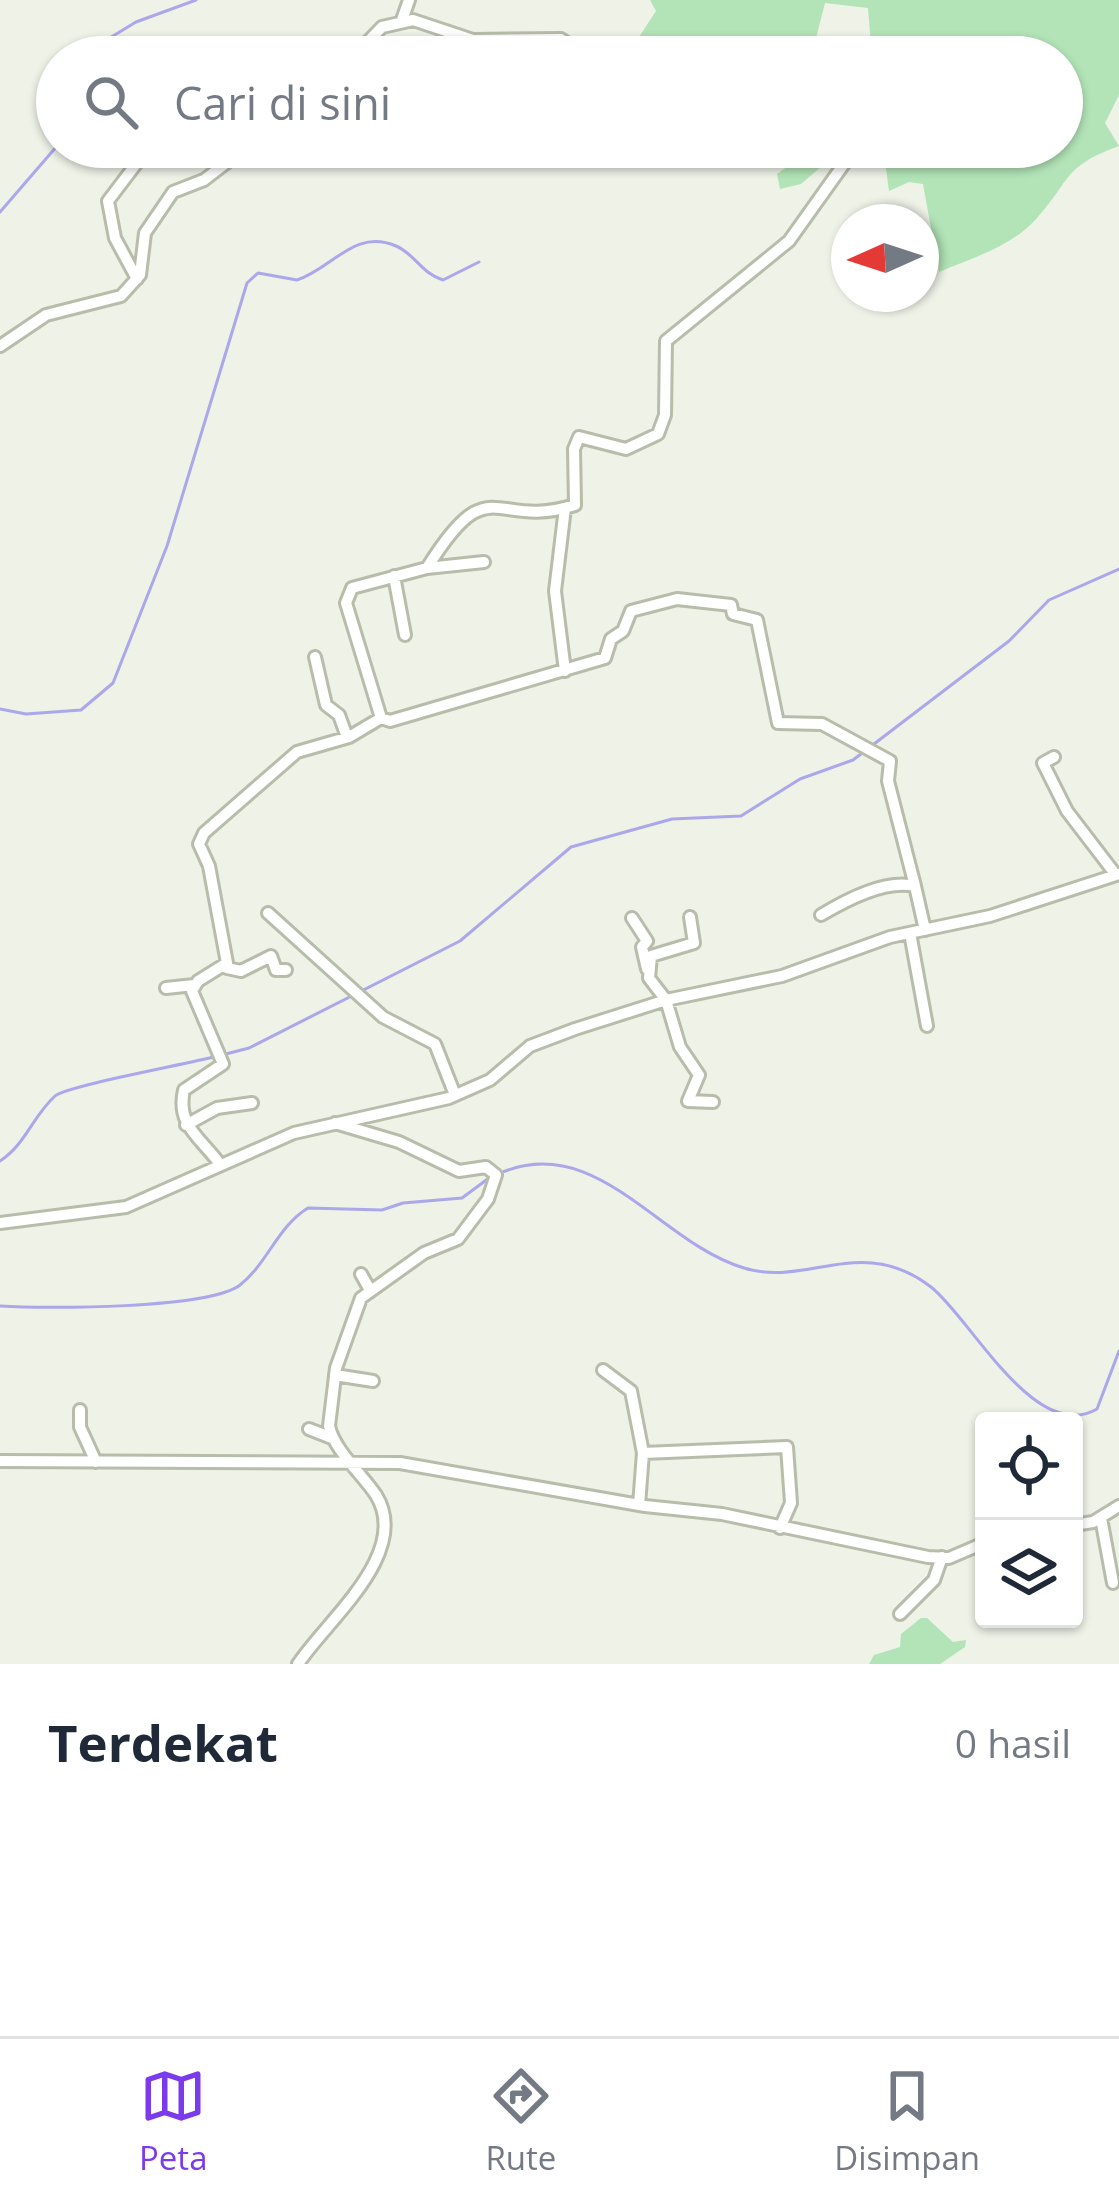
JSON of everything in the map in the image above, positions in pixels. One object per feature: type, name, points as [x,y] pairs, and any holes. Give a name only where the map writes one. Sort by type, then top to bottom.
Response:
[{"type":"street","points":[[402,20],[409,0]]},
{"type":"street","points":[[371,36],[402,20],[430,23],[463,36]]},
{"type":"street","points":[[133,168],[108,201],[115,238],[137,279]]},
{"type":"street","points":[[0,346],[46,315],[112,301],[137,279],[146,233],[173,192],[220,168]]},
{"type":"street","points":[[427,568],[457,524],[473,512],[500,505],[530,511],[565,508],[578,501],[574,449],[578,437],[626,448],[658,434],[665,415],[666,341],[732,292],[789,241],[841,168]]},
{"type":"street","points":[[565,508],[555,591],[565,671]]},
{"type":"street","points":[[381,718],[347,596],[360,584],[427,568],[484,562]]},
{"type":"street","points":[[394,576],[405,635]]},
{"type":"street","points":[[227,968],[200,838],[297,752],[346,737],[381,718],[390,721],[609,656],[611,639],[623,631],[629,613],[667,602],[726,604],[733,614],[758,620],[778,723],[832,727],[890,761],[888,781],[925,929]]},
{"type":"street","points":[[315,657],[326,705],[339,715],[346,737]]},
{"type":"street","points":[[0,1223],[126,1207],[169,1192],[219,1163],[332,1122],[455,1095],[490,1080],[530,1046],[665,1000],[782,976],[910,933],[1054,897],[1118,874],[1067,811],[1042,763],[1054,757]]},
{"type":"street","points":[[821,915],[882,886],[915,886]]},
{"type":"street","points":[[268,913],[383,1017],[435,1044],[455,1095]]},
{"type":"street","points":[[650,978],[651,956],[696,940],[690,916]]},
{"type":"street","points":[[632,917],[647,941],[642,948],[650,978],[665,1000],[680,1047],[699,1075],[688,1101],[712,1102]]},
{"type":"street","points":[[910,933],[927,1026]]},
{"type":"street","points":[[166,988],[194,985],[227,968],[241,971],[268,956],[276,970],[286,970]]},
{"type":"street","points":[[194,985],[193,997],[223,1064],[184,1090],[186,1125],[219,1163]]},
{"type":"street","points":[[186,1125],[217,1108],[252,1103]]},
{"type":"street","points":[[332,1122],[399,1142],[459,1171],[491,1167],[496,1175],[488,1199],[458,1239],[424,1253],[370,1290],[353,1311],[335,1375],[332,1438]]},
{"type":"street","points":[[361,1274],[370,1290]]},
{"type":"street","points":[[603,1370],[629,1386],[643,1453],[639,1505]]},
{"type":"street","points":[[335,1375],[373,1381]]},
{"type":"street","points":[[80,1410],[79,1424],[96,1462]]},
{"type":"street","points":[[298,1664],[364,1578],[384,1538],[385,1513],[354,1462],[332,1438],[309,1429]]},
{"type":"street","points":[[643,1453],[787,1447],[790,1503],[780,1528]]},
{"type":"street","points":[[0,1461],[354,1462],[448,1469],[639,1505],[722,1514],[942,1557],[975,1546]]},
{"type":"street","points":[[1083,1523],[1102,1518],[1119,1506]]},
{"type":"street","points":[[1102,1518],[1113,1583]]},
{"type":"street","points":[[900,1614],[934,1580],[942,1557]]},
{"type":"green space","points":[[650,0],[1119,0],[1119,95],[1105,123],[1119,146],[1083,164],[1083,36],[870,36],[868,8],[825,3],[817,36],[640,36],[656,11]]},
{"type":"green space","points":[[785,168],[820,168],[801,184],[780,189],[777,174]]},
{"type":"green space","points":[[886,168],[1077,168],[1027,228],[939,272],[939,204],[927,204],[923,184],[909,182],[889,191]]},
{"type":"green space","points":[[921,1618],[953,1642],[966,1640],[965,1647],[940,1664],[869,1664],[874,1655],[900,1647],[901,1634]]},
{"type":"waterway","points":[[113,36],[136,22],[196,0]]},
{"type":"waterway","points":[[0,212],[38,168]]},
{"type":"waterway","points":[[0,709],[26,714],[81,710],[113,683],[167,546],[247,283],[258,273],[297,280],[368,242],[396,246],[443,280],[479,262]]},
{"type":"waterway","points":[[222,1055],[249,1048],[460,941],[571,847],[672,819],[741,816],[800,779],[853,760],[1009,641],[1049,600],[1119,569]]},
{"type":"waterway","points":[[0,1161],[55,1096],[213,1057]]},
{"type":"waterway","points":[[498,1174],[533,1164],[566,1167],[596,1178],[683,1237],[744,1268],[790,1272],[858,1263],[905,1272],[947,1302],[1005,1373],[1050,1409],[1074,1415],[1097,1409],[1119,1351]]},
{"type":"waterway","points":[[0,1306],[125,1306],[223,1293],[240,1285],[308,1208],[382,1210],[403,1203],[462,1198],[489,1178]]}]
